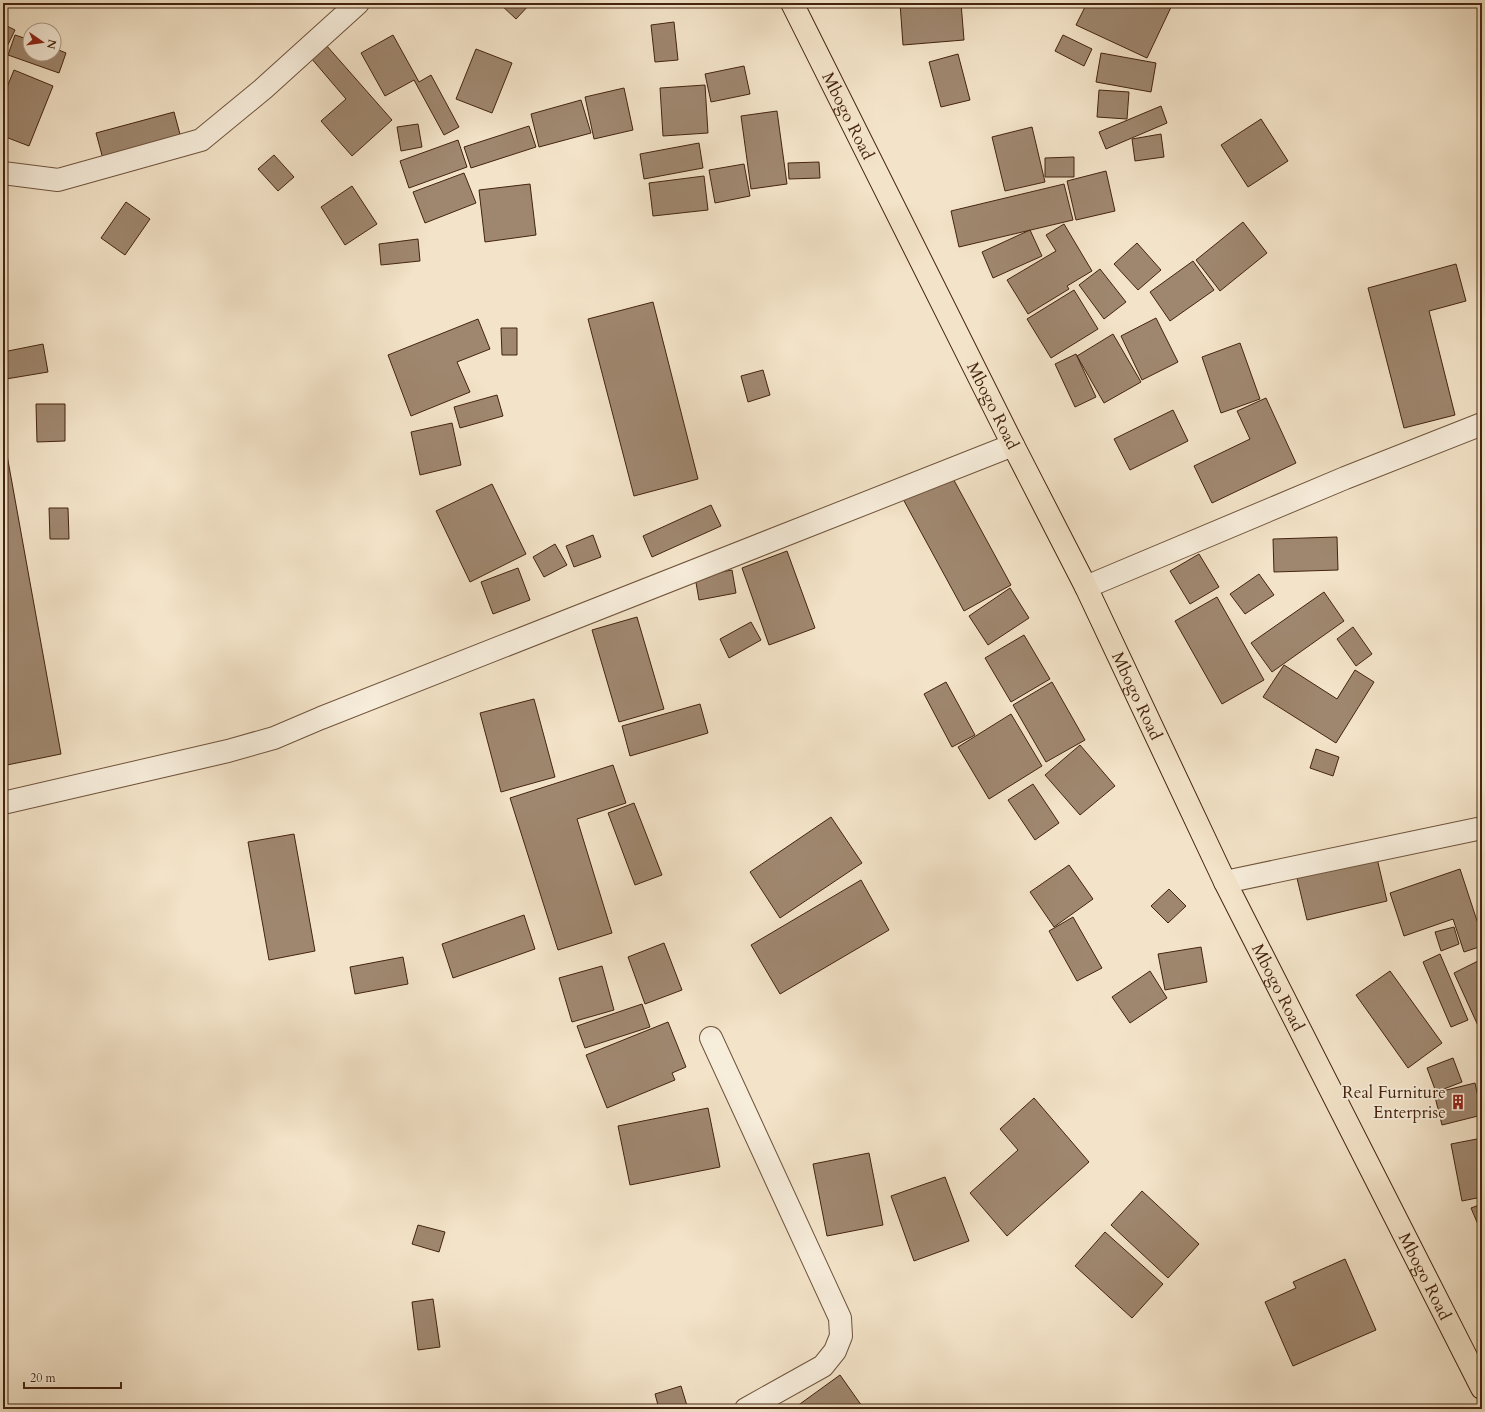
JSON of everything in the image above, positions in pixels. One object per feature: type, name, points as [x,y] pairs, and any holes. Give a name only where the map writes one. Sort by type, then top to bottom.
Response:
[{"type":"main road","name":"Mbogo Road","points":[[792,3],[1013,445],[1086,587],[1225,882],[1482,1388]]},
{"type":"street","points":[[3,173],[58,180],[201,140],[263,89],[358,3]]},
{"type":"street","points":[[1086,587],[1345,478],[1482,424]]},
{"type":"street","points":[[3,803],[228,752],[274,738],[1013,445]]},
{"type":"street","points":[[1225,882],[1482,828]]},
{"type":"street","points":[[711,1038],[840,1318],[841,1336],[835,1351],[823,1366],[746,1409]]},
{"type":"building","points":[[499,3],[531,3],[516,19]]},
{"type":"building","points":[[900,3],[961,3],[964,40],[903,45]]},
{"type":"building","points":[[1087,3],[1173,3],[1147,58],[1076,25]]},
{"type":"building","points":[[674,22],[678,60],[655,62],[651,25]]},
{"type":"building","points":[[3,24],[15,30],[3,55]]},
{"type":"building","points":[[15,35],[22,37],[22,60],[8,55]]},
{"type":"building","points":[[393,35],[419,82],[431,75],[459,127],[444,135],[414,80],[385,96],[361,53]]},
{"type":"building","points":[[1063,35],[1092,49],[1084,66],[1055,51]]},
{"type":"building","points":[[326,45],[392,120],[352,156],[321,121],[346,99],[311,58]]},
{"type":"building","points":[[476,49],[512,63],[492,113],[456,99]]},
{"type":"building","points":[[62,51],[66,53],[59,73],[28,62],[62,62]]},
{"type":"building","points":[[1101,53],[1156,63],[1151,92],[1096,82]]},
{"type":"building","points":[[958,54],[970,100],[941,107],[929,62]]},
{"type":"building","points":[[744,66],[750,94],[711,102],[705,74]]},
{"type":"building","points":[[14,70],[53,86],[29,146],[3,136],[3,97]]},
{"type":"building","points":[[705,85],[708,133],[663,136],[660,88]]},
{"type":"building","points":[[624,88],[633,130],[594,139],[585,97]]},
{"type":"building","points":[[1099,90],[1129,92],[1127,119],[1097,117]]},
{"type":"building","points":[[581,100],[591,133],[539,147],[531,114]]},
{"type":"building","points":[[1161,106],[1167,123],[1106,149],[1099,132]]},
{"type":"building","points":[[777,111],[787,184],[751,189],[741,116]]},
{"type":"building","points":[[174,112],[181,138],[103,159],[96,133]]},
{"type":"building","points":[[1261,119],[1288,161],[1248,187],[1221,145]]},
{"type":"building","points":[[418,124],[422,147],[401,151],[397,127]]},
{"type":"building","points":[[529,126],[536,147],[471,168],[464,147]]},
{"type":"building","points":[[1032,127],[1045,182],[1005,191],[992,137]]},
{"type":"building","points":[[1161,134],[1164,157],[1135,161],[1132,139]]},
{"type":"building","points":[[458,140],[467,167],[409,188],[400,161]]},
{"type":"building","points":[[699,143],[703,168],[644,179],[640,154]]},
{"type":"building","points":[[274,155],[294,177],[278,191],[258,169]]},
{"type":"building","points":[[1074,157],[1074,177],[1045,177],[1045,158]]},
{"type":"building","points":[[819,162],[820,178],[789,179],[788,163]]},
{"type":"building","points":[[744,164],[750,196],[715,203],[709,170]]},
{"type":"building","points":[[1106,171],[1115,211],[1076,220],[1067,181]]},
{"type":"building","points":[[464,173],[476,203],[425,223],[413,192]]},
{"type":"building","points":[[704,176],[708,210],[653,216],[649,183]]},
{"type":"building","points":[[530,184],[536,235],[485,242],[479,190]]},
{"type":"building","points":[[1064,184],[1073,220],[959,247],[951,211]]},
{"type":"building","points":[[352,186],[377,224],[345,245],[321,207]]},
{"type":"building","points":[[126,202],[150,219],[125,255],[101,238]]},
{"type":"building","points":[[1243,222],[1267,253],[1220,291],[1196,260]]},
{"type":"building","points":[[1064,224],[1092,271],[1067,286],[1069,289],[1028,314],[1007,280],[1056,251],[1046,235]]},
{"type":"building","points":[[1030,230],[1042,256],[993,278],[982,252]]},
{"type":"building","points":[[418,239],[420,261],[381,265],[379,244]]},
{"type":"building","points":[[1137,243],[1161,270],[1138,290],[1114,264]]},
{"type":"building","points":[[1193,261],[1214,290],[1170,321],[1150,292]]},
{"type":"building","points":[[1456,264],[1466,301],[1429,311],[1455,415],[1404,428],[1368,288]]},
{"type":"building","points":[[1100,269],[1126,302],[1104,319],[1079,285]]},
{"type":"building","points":[[1074,290],[1098,329],[1051,358],[1027,319]]},
{"type":"building","points":[[653,302],[698,479],[634,496],[588,319]]},
{"type":"building","points":[[1156,318],[1178,362],[1142,380],[1121,336]]},
{"type":"building","points":[[478,319],[490,349],[457,362],[470,392],[411,416],[388,355]]},
{"type":"building","points":[[501,328],[517,328],[517,355],[502,355]]},
{"type":"building","points":[[1113,334],[1141,382],[1104,403],[1077,356]]},
{"type":"building","points":[[1240,343],[1260,399],[1221,413],[1202,357]]},
{"type":"building","points":[[43,344],[48,372],[6,379],[3,352]]},
{"type":"building","points":[[1076,354],[1096,397],[1075,407],[1055,364]]},
{"type":"building","points":[[763,370],[770,395],[748,402],[741,376]]},
{"type":"building","points":[[497,395],[503,416],[460,428],[454,407]]},
{"type":"building","points":[[1266,398],[1296,463],[1212,503],[1194,466],[1250,439],[1237,411]]},
{"type":"building","points":[[36,404],[65,404],[65,441],[37,442]]},
{"type":"building","points":[[1173,410],[1188,441],[1130,470],[1114,439]]},
{"type":"building","points":[[452,423],[461,465],[420,475],[411,432]]},
{"type":"building","points":[[3,444],[5,444],[61,754],[7,765],[3,744]]},
{"type":"building","points":[[950,473],[1011,585],[964,611],[903,499]]},
{"type":"building","points":[[492,484],[526,554],[470,582],[436,511]]},
{"type":"building","points":[[711,505],[721,526],[652,557],[643,536]]},
{"type":"building","points":[[49,508],[68,508],[69,539],[50,539]]},
{"type":"building","points":[[593,535],[601,557],[574,567],[566,546]]},
{"type":"building","points":[[1337,537],[1338,570],[1274,572],[1273,539]]},
{"type":"building","points":[[555,544],[567,565],[544,577],[533,557]]},
{"type":"building","points":[[787,551],[815,628],[769,645],[742,568]]},
{"type":"building","points":[[1199,554],[1219,587],[1190,604],[1170,571]]},
{"type":"building","points":[[518,568],[530,600],[493,614],[481,582]]},
{"type":"building","points":[[732,570],[736,593],[699,600],[695,577]]},
{"type":"building","points":[[1259,574],[1274,595],[1245,614],[1230,594]]},
{"type":"building","points":[[1010,588],[1029,618],[988,645],[969,616]]},
{"type":"building","points":[[1324,592],[1344,621],[1272,672],[1251,643]]},
{"type":"building","points":[[1217,597],[1264,680],[1222,704],[1175,621]]},
{"type":"building","points":[[637,617],[664,709],[619,722],[592,630]]},
{"type":"building","points":[[751,622],[761,640],[729,658],[720,639]]},
{"type":"building","points":[[1353,627],[1372,654],[1356,666],[1337,639]]},
{"type":"building","points":[[1024,635],[1050,679],[1011,702],[985,658]]},
{"type":"building","points":[[1284,665],[1337,699],[1355,670],[1374,682],[1336,743],[1263,697]]},
{"type":"building","points":[[946,682],[975,735],[952,747],[924,694]]},
{"type":"building","points":[[1052,682],[1085,740],[1046,762],[1013,705]]},
{"type":"building","points":[[534,699],[555,777],[501,792],[480,713]]},
{"type":"building","points":[[700,704],[708,733],[630,756],[622,726]]},
{"type":"building","points":[[1011,714],[1042,766],[989,799],[958,747]]},
{"type":"building","points":[[1080,745],[1115,786],[1080,815],[1045,775]]},
{"type":"building","points":[[1316,749],[1339,757],[1333,776],[1310,768]]},
{"type":"building","points":[[613,765],[626,803],[577,819],[612,933],[558,950],[510,798]]},
{"type":"building","points":[[1033,784],[1059,823],[1035,840],[1008,800]]},
{"type":"building","points":[[634,803],[662,875],[635,885],[608,813]]},
{"type":"building","points":[[831,817],[862,863],[780,918],[750,872]]},
{"type":"building","points":[[294,834],[315,951],[269,960],[248,842]]},
{"type":"building","points":[[1376,854],[1387,901],[1307,920],[1296,874]]},
{"type":"building","points":[[1069,865],[1093,899],[1054,927],[1030,892]]},
{"type":"building","points":[[1460,869],[1482,936],[1482,946],[1464,952],[1453,919],[1404,936],[1390,893]]},
{"type":"building","points":[[861,880],[889,930],[780,994],[751,945]]},
{"type":"building","points":[[1169,889],[1186,906],[1168,923],[1151,906]]},
{"type":"building","points":[[524,915],[535,949],[453,978],[442,944]]},
{"type":"building","points":[[1073,917],[1102,968],[1077,981],[1049,931]]},
{"type":"building","points":[[1454,927],[1459,944],[1441,951],[1435,932]]},
{"type":"building","points":[[664,943],[682,990],[645,1004],[628,957]]},
{"type":"building","points":[[1201,947],[1207,982],[1165,990],[1158,954]]},
{"type":"building","points":[[1440,954],[1468,1020],[1451,1027],[1423,962]]},
{"type":"building","points":[[403,957],[408,984],[355,994],[350,967]]},
{"type":"building","points":[[1482,959],[1482,1029],[1480,1030],[1454,973]]},
{"type":"building","points":[[602,966],[614,1010],[572,1022],[559,978]]},
{"type":"building","points":[[1150,971],[1167,998],[1130,1023],[1112,997]]},
{"type":"building","points":[[1390,971],[1442,1043],[1408,1068],[1356,995]]},
{"type":"building","points":[[642,1004],[650,1027],[585,1048],[577,1026]]},
{"type":"building","points":[[668,1022],[686,1067],[672,1073],[675,1080],[607,1108],[586,1055]]},
{"type":"building","points":[[1453,1058],[1462,1082],[1436,1092],[1427,1068]]},
{"type":"building","name":"Real Furniture Enterprise","points":[[1475,1083],[1482,1115],[1442,1125],[1434,1093]]},
{"type":"building","points":[[1034,1098],[1089,1162],[1007,1236],[970,1193],[1018,1150],[1000,1129]]},
{"type":"building","points":[[708,1108],[720,1167],[630,1185],[618,1126]]},
{"type":"building","points":[[1482,1138],[1482,1197],[1462,1201],[1451,1144]]},
{"type":"building","points":[[869,1153],[883,1225],[827,1236],[813,1164]]},
{"type":"building","points":[[945,1177],[969,1241],[914,1261],[891,1196]]},
{"type":"building","points":[[1142,1191],[1199,1244],[1168,1278],[1111,1225]]},
{"type":"building","points":[[1482,1204],[1482,1234],[1471,1208]]},
{"type":"building","points":[[418,1225],[445,1232],[439,1252],[412,1244]]},
{"type":"building","points":[[1105,1232],[1163,1284],[1132,1318],[1075,1266]]},
{"type":"building","points":[[1345,1259],[1376,1330],[1293,1366],[1265,1302],[1296,1288],[1293,1282]]},
{"type":"building","points":[[433,1299],[440,1347],[418,1350],[412,1302]]},
{"type":"building","points":[[840,1375],[864,1409],[793,1409]]},
{"type":"building","points":[[681,1386],[688,1409],[659,1409],[655,1394]]},
{"type":"place","name":"Real Furniture Enterprise","points":[[1458,1102]]}]
